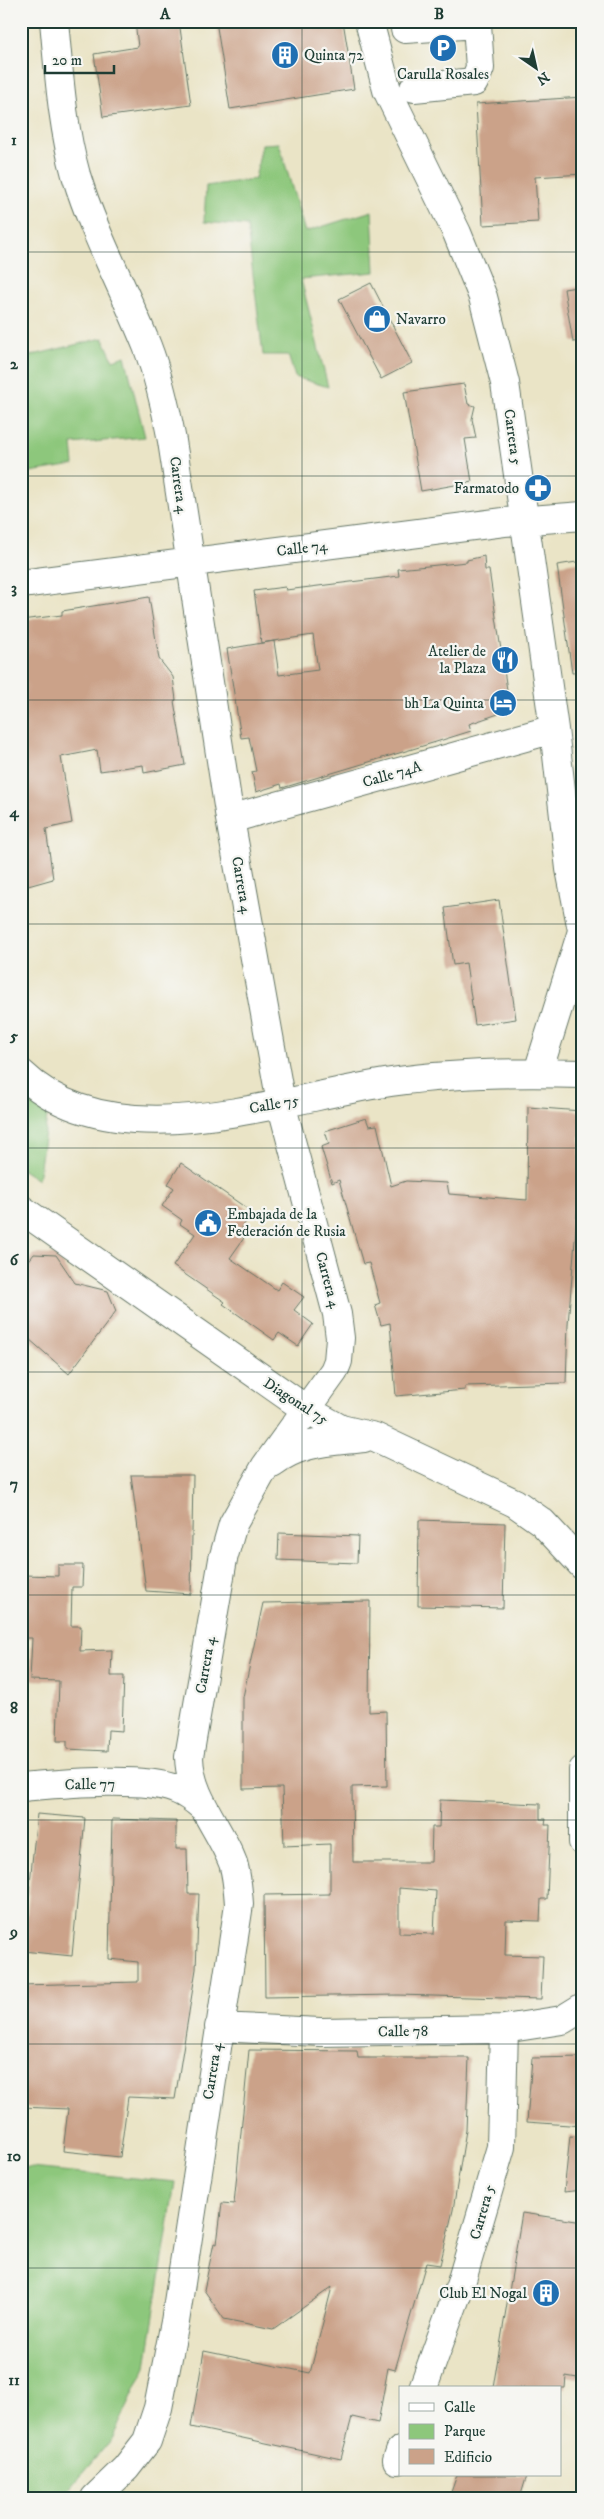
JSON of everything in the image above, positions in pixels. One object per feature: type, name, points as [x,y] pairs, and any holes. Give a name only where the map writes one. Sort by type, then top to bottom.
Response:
[{"type":"street","name":"Carrera 4","points":[[54,21],[65,130],[72,158],[105,250],[147,346],[163,392],[230,819],[281,1103],[337,1314],[340,1338],[338,1361],[334,1371],[265,1467],[233,1524],[223,1559],[190,1757],[190,1771],[194,1789],[232,1862],[238,1897],[175,2322],[158,2408],[147,2441],[126,2468],[95,2498]]},
{"type":"street","name":"Carrera 5","points":[[369,21],[387,90],[452,224],[483,297],[505,383],[554,729],[570,870],[582,930]]},
{"type":"street","points":[[405,29],[477,24],[480,68],[474,82],[414,88]]},
{"type":"street","name":"Calle 74","points":[[21,584],[525,520],[583,516]]},
{"type":"street","name":"Calle 74A","points":[[230,819],[554,729]]},
{"type":"street","points":[[538,1072],[582,930]]},
{"type":"street","name":"Calle 75","points":[[21,1073],[31,1083],[63,1104],[113,1118],[174,1121],[392,1082],[538,1072],[583,1074]]},
{"type":"street","name":"Diagonal 75","points":[[21,1209],[307,1410],[341,1429],[375,1437],[515,1503],[542,1522],[583,1566]]},
{"type":"street","points":[[265,1467],[294,1449],[312,1443],[375,1437]]},
{"type":"street","points":[[159,1784],[176,1774],[190,1757]]},
{"type":"street","points":[[583,1770],[583,1842]]},
{"type":"street","name":"Calle 77","points":[[21,1787],[90,1783],[159,1784],[183,1793],[204,1808]]},
{"type":"street","name":"Calle 78","points":[[219,2027],[320,2032],[504,2029],[562,2020],[583,2007]]},
{"type":"street","name":"Carrera 5","points":[[424,2386],[461,2283],[501,2147],[504,2029]]},
{"type":"green space","points":[[279,143],[305,232],[372,211],[375,272],[301,279],[328,387],[295,377],[288,355],[263,355],[247,226],[204,222],[206,186],[255,179],[262,144]]},
{"type":"green space","points":[[103,338],[113,360],[125,356],[145,437],[72,444],[74,465],[30,472],[21,444],[21,358]]},
{"type":"green space","points":[[21,1094],[48,1110],[38,1180],[21,1169]]},
{"type":"green space","points":[[21,2167],[175,2182],[146,2366],[112,2439],[61,2498],[21,2498]]},
{"type":"building","points":[[135,21],[179,21],[191,105],[103,117],[94,54],[138,47]]},
{"type":"building","name":"Quinta 72","points":[[216,21],[343,21],[354,89],[230,109]]},
{"type":"building","points":[[583,97],[583,174],[535,177],[538,222],[483,225],[476,104]]},
{"type":"building","points":[[371,283],[412,363],[381,379],[339,299]]},
{"type":"building","points":[[583,286],[583,341],[573,342],[564,289]]},
{"type":"building","points":[[464,384],[468,404],[475,406],[472,419],[476,438],[465,439],[472,482],[421,491],[404,392]]},
{"type":"building","points":[[484,556],[485,570],[489,570],[510,710],[469,724],[471,731],[282,788],[281,784],[256,792],[252,772],[256,771],[249,737],[241,738],[227,649],[274,641],[261,643],[254,591],[285,587],[286,590],[399,576],[398,569],[467,562],[467,560]],"holes":[[[313,635],[318,670],[279,675],[274,641]]]},
{"type":"building","points":[[583,561],[583,672],[572,673],[557,565]]},
{"type":"building","points":[[149,597],[159,659],[173,677],[176,700],[174,701],[185,765],[144,773],[143,765],[100,771],[97,750],[61,757],[72,823],[46,829],[53,879],[21,888],[21,620],[62,615],[62,611]]},
{"type":"building","points":[[499,900],[516,1019],[475,1025],[466,963],[453,965],[445,908]]},
{"type":"building","points":[[528,1107],[581,1111],[578,1205],[568,1324],[566,1383],[465,1386],[465,1390],[396,1396],[390,1323],[381,1325],[375,1305],[380,1303],[369,1263],[363,1264],[339,1180],[332,1183],[321,1147],[329,1144],[325,1131],[366,1118],[369,1126],[377,1125],[391,1186],[406,1181],[447,1183],[449,1194],[527,1200]]},
{"type":"building","points":[[181,1163],[252,1212],[238,1234],[244,1238],[230,1258],[277,1290],[282,1282],[304,1297],[294,1310],[313,1324],[298,1346],[279,1333],[274,1340],[223,1304],[225,1302],[173,1266],[195,1234],[180,1224],[182,1220],[162,1206],[174,1188],[168,1184]]},
{"type":"building","points":[[34,1254],[56,1255],[75,1283],[108,1291],[116,1311],[69,1374],[21,1332],[21,1271]]},
{"type":"building","points":[[131,1475],[193,1475],[191,1594],[146,1591]]},
{"type":"building","points":[[419,1520],[505,1523],[503,1608],[418,1606]]},
{"type":"building","points":[[279,1533],[358,1536],[357,1563],[278,1560]]},
{"type":"building","points":[[58,1565],[83,1565],[82,1587],[72,1587],[71,1626],[81,1626],[80,1651],[112,1650],[111,1676],[124,1676],[122,1731],[108,1730],[107,1751],[67,1749],[67,1741],[57,1741],[59,1681],[30,1680],[32,1638],[23,1638],[24,1575],[58,1576]]},
{"type":"building","points":[[370,1601],[369,1712],[386,1711],[387,1786],[352,1787],[353,1862],[431,1862],[432,1827],[439,1827],[440,1800],[540,1804],[540,1819],[546,1819],[545,1825],[550,1825],[547,1899],[541,1899],[540,1921],[506,1920],[505,1955],[543,1956],[541,1999],[398,1995],[265,1997],[264,1895],[330,1894],[330,1844],[284,1846],[282,1788],[243,1789],[243,1697],[263,1603]],"holes":[[[399,1888],[436,1891],[434,1934],[399,1933]]]},
{"type":"building","points":[[37,1814],[85,1818],[72,1956],[23,1951]]},
{"type":"building","points":[[112,1819],[176,1821],[176,1849],[187,1849],[188,1894],[199,1894],[196,1969],[175,2099],[128,2097],[120,2157],[63,2151],[68,2109],[21,2107],[21,1985],[138,1982],[138,1962],[109,1959]]},
{"type":"building","points":[[249,2050],[357,2051],[358,2058],[469,2058],[466,2130],[453,2210],[440,2265],[426,2263],[395,2370],[388,2368],[378,2423],[352,2417],[341,2459],[191,2427],[204,2351],[310,2373],[332,2287],[273,2329],[224,2319],[204,2290],[214,2243],[217,2244],[222,2203],[234,2204]]},
{"type":"building","points":[[583,2057],[583,2126],[527,2122],[532,2058]]},
{"type":"building","points":[[570,2136],[583,2137],[583,2190],[564,2192]]},
{"type":"building","name":"Club El Nogal","points":[[522,2213],[583,2222],[583,2379],[566,2376],[565,2388],[562,2388],[562,2386],[493,2386]]},
{"type":"building","points":[[457,2476],[527,2476],[520,2498],[449,2498]]},
{"type":"place","name":"Carulla Rosales","points":[[443,48]]},
{"type":"place","name":"Quinta 72","points":[[285,55]]},
{"type":"place","name":"Navarro","points":[[377,319]]},
{"type":"place","name":"Farmatodo","points":[[538,488]]},
{"type":"place","name":"Atelier de la Plaza","points":[[505,660]]},
{"type":"place","name":"bh La Quinta","points":[[503,703]]},
{"type":"place","name":"Embajada de la Federación de Rusia","points":[[208,1223]]},
{"type":"place","name":"Club El Nogal","points":[[546,2293]]}]
